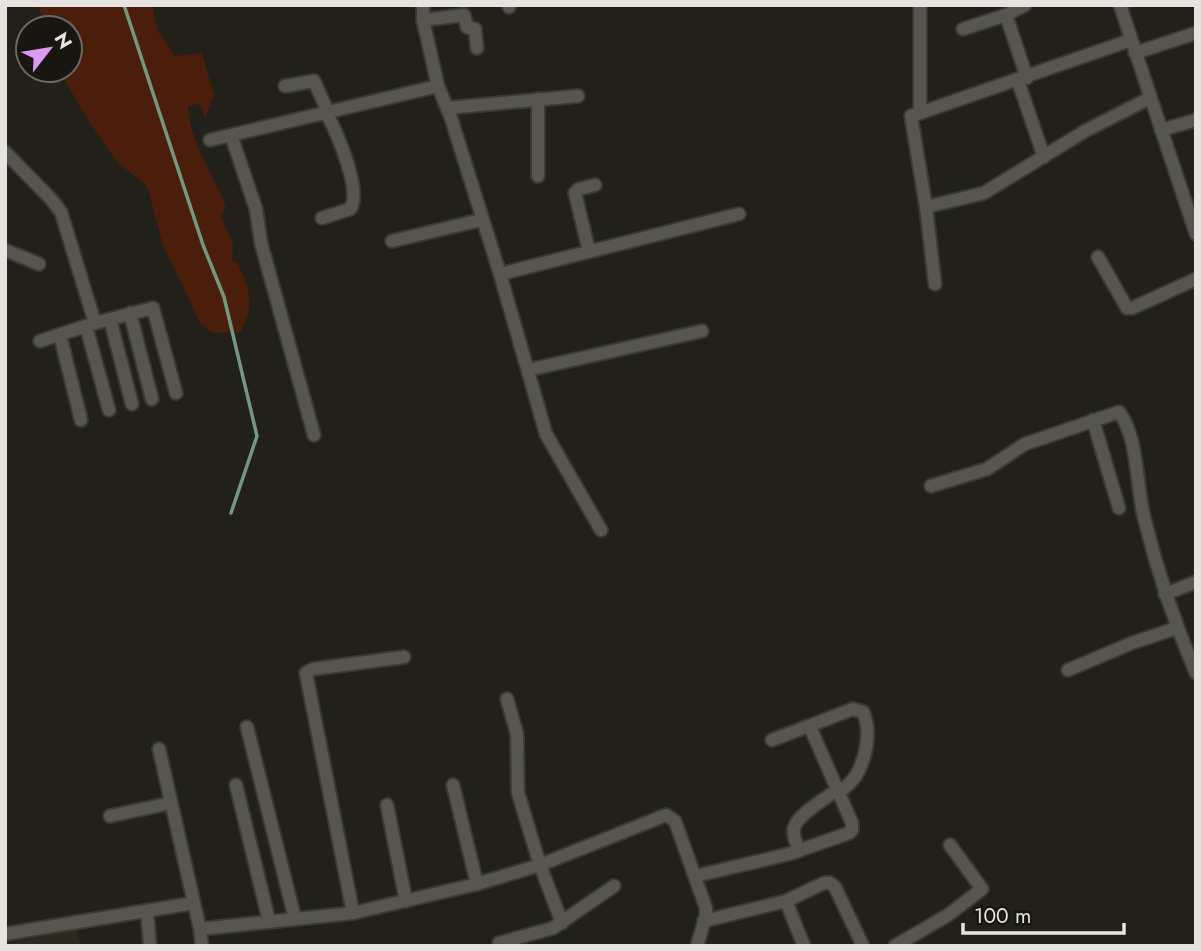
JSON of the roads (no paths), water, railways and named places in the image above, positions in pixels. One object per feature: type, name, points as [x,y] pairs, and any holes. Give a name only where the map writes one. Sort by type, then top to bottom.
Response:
[{"type":"street","points":[[423,5],[438,86],[500,274],[546,434],[601,530]]},
{"type":"street","points":[[920,5],[920,113]]},
{"type":"street","points":[[962,29],[1006,15],[1025,5]]},
{"type":"street","points":[[1120,5],[1196,234]]},
{"type":"street","points":[[424,20],[464,15],[467,27],[475,29],[477,47]]},
{"type":"street","points":[[1006,15],[1044,158]]},
{"type":"street","points":[[935,284],[926,207],[911,119],[920,113],[1133,46],[1196,33]]},
{"type":"street","points":[[285,86],[314,81],[344,149],[354,201],[350,209],[322,218]]},
{"type":"street","points":[[210,140],[438,86]]},
{"type":"street","points":[[447,108],[578,96]]},
{"type":"street","points":[[926,207],[978,195],[1044,158],[1085,131],[1150,98]]},
{"type":"street","points":[[538,99],[538,176]]},
{"type":"street","points":[[1161,130],[1196,120]]},
{"type":"street","points":[[231,135],[256,209],[261,243],[314,435]]},
{"type":"street","points":[[5,152],[61,212],[90,324],[108,410]]},
{"type":"street","points":[[589,251],[575,193],[579,188],[595,185]]},
{"type":"street","points":[[500,274],[739,214]]},
{"type":"street","points":[[392,241],[481,220]]},
{"type":"street","points":[[5,250],[39,264]]},
{"type":"street","points":[[1098,257],[1127,308],[1196,279]]},
{"type":"street","points":[[40,341],[90,324],[153,308],[176,393]]},
{"type":"street","points":[[130,313],[152,399]]},
{"type":"street","points":[[110,319],[132,404]]},
{"type":"street","points":[[528,370],[702,331]]},
{"type":"street","points":[[60,335],[81,420]]},
{"type":"street","points":[[931,486],[987,469],[1025,444],[1116,412],[1123,416],[1131,439],[1144,519],[1165,594],[1196,673]]},
{"type":"street","points":[[1093,420],[1119,508]]},
{"type":"street","points":[[1165,594],[1196,582]]},
{"type":"street","points":[[1068,670],[1132,643],[1177,628]]},
{"type":"street","points":[[353,913],[306,673],[313,668],[404,657]]},
{"type":"street","points":[[507,699],[517,734],[518,793],[540,865],[562,923]]},
{"type":"street","points":[[772,740],[853,709],[863,712],[867,720],[868,735],[858,770],[838,791],[811,808],[795,824],[793,834],[799,851]]},
{"type":"street","points":[[247,727],[295,919]]},
{"type":"street","points":[[695,876],[799,851],[849,834],[852,824],[810,727]]},
{"type":"street","points":[[159,749],[202,946]]},
{"type":"street","points":[[236,785],[269,922]]},
{"type":"street","points":[[453,785],[477,884]]},
{"type":"street","points":[[110,816],[171,803]]},
{"type":"street","points":[[387,805],[406,901]]},
{"type":"street","points":[[200,929],[353,913],[477,884],[540,865],[666,815],[675,821],[706,908],[697,946]]},
{"type":"street","points":[[895,946],[948,915],[982,889],[950,845]]},
{"type":"street","points":[[704,921],[786,901],[824,883],[830,883],[835,887],[863,946]]},
{"type":"street","points":[[499,943],[546,931],[562,923],[614,886]]},
{"type":"street","points":[[786,901],[804,946]]},
{"type":"street","points":[[5,934],[194,903]]},
{"type":"street","points":[[147,911],[150,946]]},
{"type":"waterway","points":[[124,5],[203,245],[224,297],[257,436],[231,513]]}]
